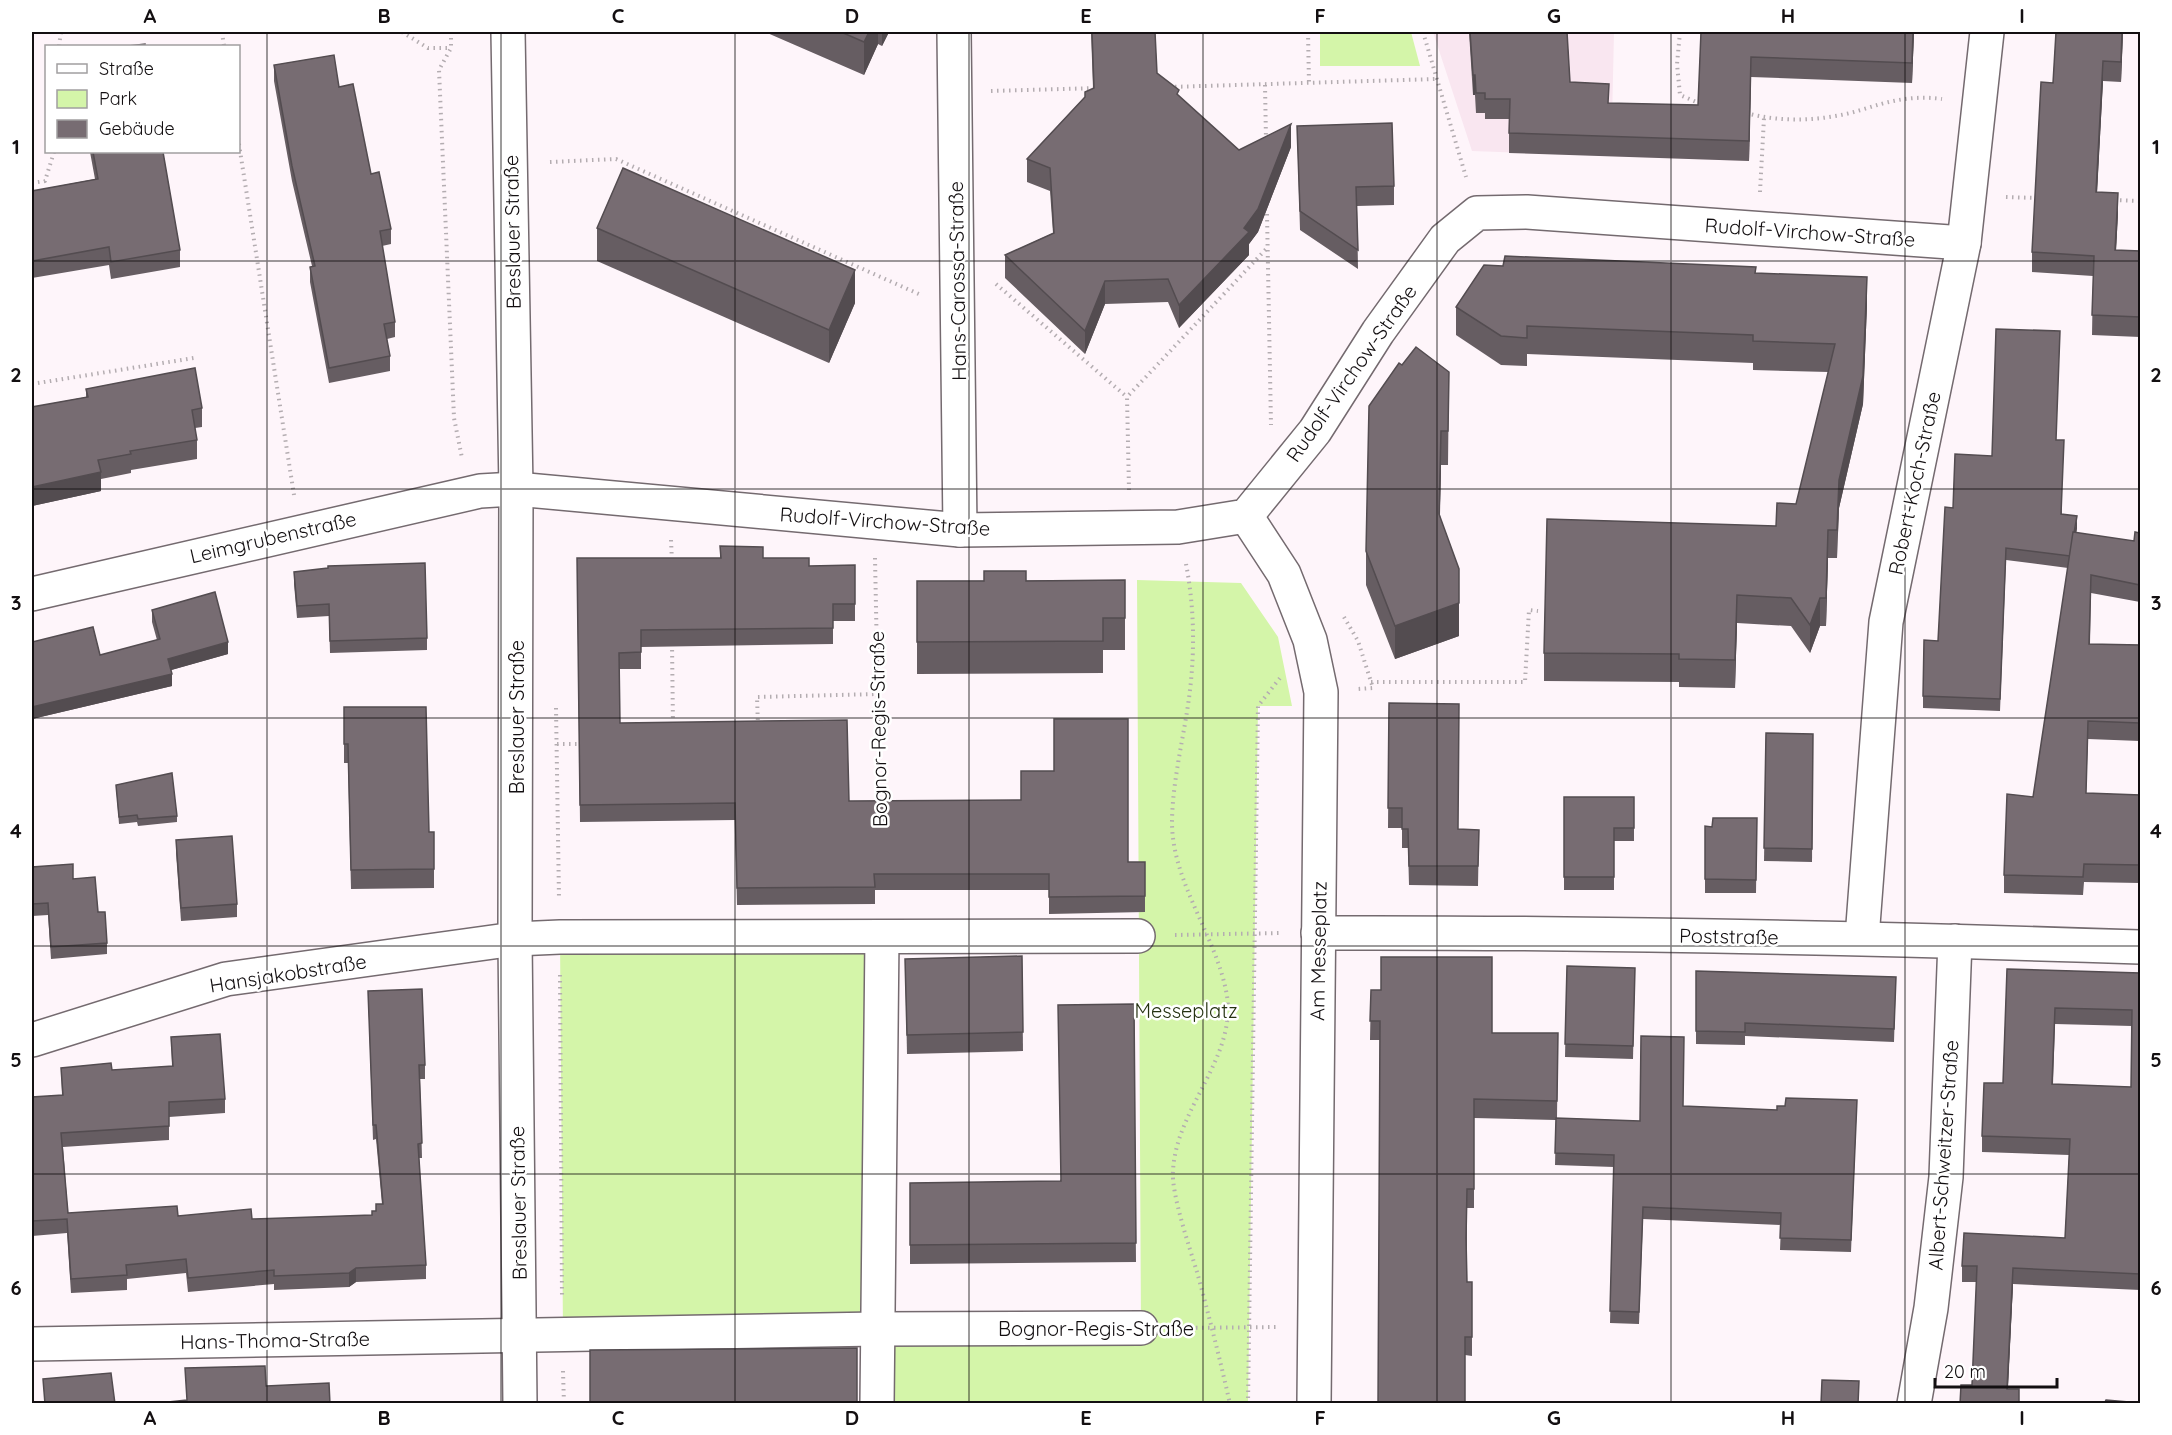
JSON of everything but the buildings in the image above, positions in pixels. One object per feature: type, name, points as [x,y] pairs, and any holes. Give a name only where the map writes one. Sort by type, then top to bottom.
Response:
[{"type":"street","name":"Breslauer Straße","points":[[508,32],[516,489],[515,939],[520,1404]]},
{"type":"street","name":"Hans-Carossa-Straße","points":[[954,32],[960,530]]},
{"type":"street","name":"Robert-Koch-Straße","points":[[1862,938],[1886,622],[1964,243],[1987,32]]},
{"type":"street","name":"Rudolf-Virchow-Straße","points":[[516,489],[960,530],[1178,527],[1246,516],[1315,431],[1378,332],[1445,239],[1477,213],[1527,212],[1964,243]]},
{"type":"street","name":"Leimgrubenstraße","points":[[32,594],[468,491],[516,489]]},
{"type":"street","name":"Am Messeplatz","points":[[1246,516],[1284,574],[1310,640],[1321,692],[1314,1404]]},
{"type":"street","name":"Poststraße","points":[[1318,933],[1518,932],[1862,938],[2140,947]]},
{"type":"street","points":[[515,939],[1138,936]]},
{"type":"street","points":[[877,1404],[882,937]]},
{"type":"street","name":"Hansjakobstraße","points":[[32,1040],[226,979],[515,939]]},
{"type":"street","name":"Albert-Schweitzer-Straße","points":[[1914,1404],[1931,1308],[1946,1177],[1955,941]]},
{"type":"street","name":"Bognor-Regis-Straße","points":[[519,1336],[877,1329],[1141,1328]]},
{"type":"street","name":"Hans-Thoma-Straße","points":[[32,1344],[519,1336]]},
{"type":"path","points":[[402,32],[428,48],[452,48]]},
{"type":"path","points":[[451,32],[452,48],[439,70],[454,418],[468,491]]},
{"type":"path","points":[[1308,32],[1309,84]]},
{"type":"path","points":[[1423,32],[1477,213]]},
{"type":"path","points":[[1680,32],[1677,64],[1680,95],[1705,105]]},
{"type":"path","points":[[1166,87],[1436,79]]},
{"type":"path","points":[[1265,85],[1266,141]]},
{"type":"path","points":[[954,91],[1099,88]]},
{"type":"path","points":[[1743,112],[1764,118],[1811,119],[1917,95],[1979,104]]},
{"type":"path","points":[[1757,228],[1764,118]]},
{"type":"path","points":[[240,151],[300,531]]},
{"type":"path","points":[[32,183],[45,181],[54,153]]},
{"type":"path","points":[[550,162],[616,159],[957,312]]},
{"type":"path","points":[[1969,196],[2049,198]]},
{"type":"path","points":[[2106,200],[2140,201]]},
{"type":"path","points":[[1267,214],[1272,426]]},
{"type":"path","points":[[1130,528],[1127,397],[1268,247]]},
{"type":"path","points":[[956,250],[1127,397]]},
{"type":"path","points":[[32,384],[194,358]]},
{"type":"path","name":"Bognor-Regis-Straße","points":[[874,522],[880,810]]},
{"type":"path","points":[[1178,527],[1190,584],[1193,655],[1172,821],[1176,853],[1219,968],[1227,998],[1225,1032],[1216,1062],[1181,1128],[1172,1172],[1185,1232],[1213,1328],[1230,1404]]},
{"type":"path","points":[[1371,682],[1525,682],[1528,610],[1538,611]]},
{"type":"path","points":[[672,632],[673,727]]},
{"type":"path","points":[[1248,1404],[1258,706],[1310,640]]},
{"type":"path","points":[[758,728],[758,697],[877,694]]},
{"type":"path","points":[[557,744],[588,744]]},
{"type":"path","points":[[1138,936],[1318,933]]},
{"type":"path","name":"Bognor-Regis-Straße","points":[[1141,1328],[1315,1327]]},
{"type":"shaded area","points":[[1433,32],[1614,32],[1612,122],[1750,126],[1749,161],[1472,151]]},
{"type":"green space","points":[[1320,32],[1411,32],[1420,66],[1320,66]]},
{"type":"green space","name":"Messeplatz","points":[[1137,580],[1241,583],[1278,637],[1292,706],[1258,706],[1248,1403],[877,1403],[877,1330],[563,1335],[560,937],[882,937],[877,1329],[1141,1328]]}]
